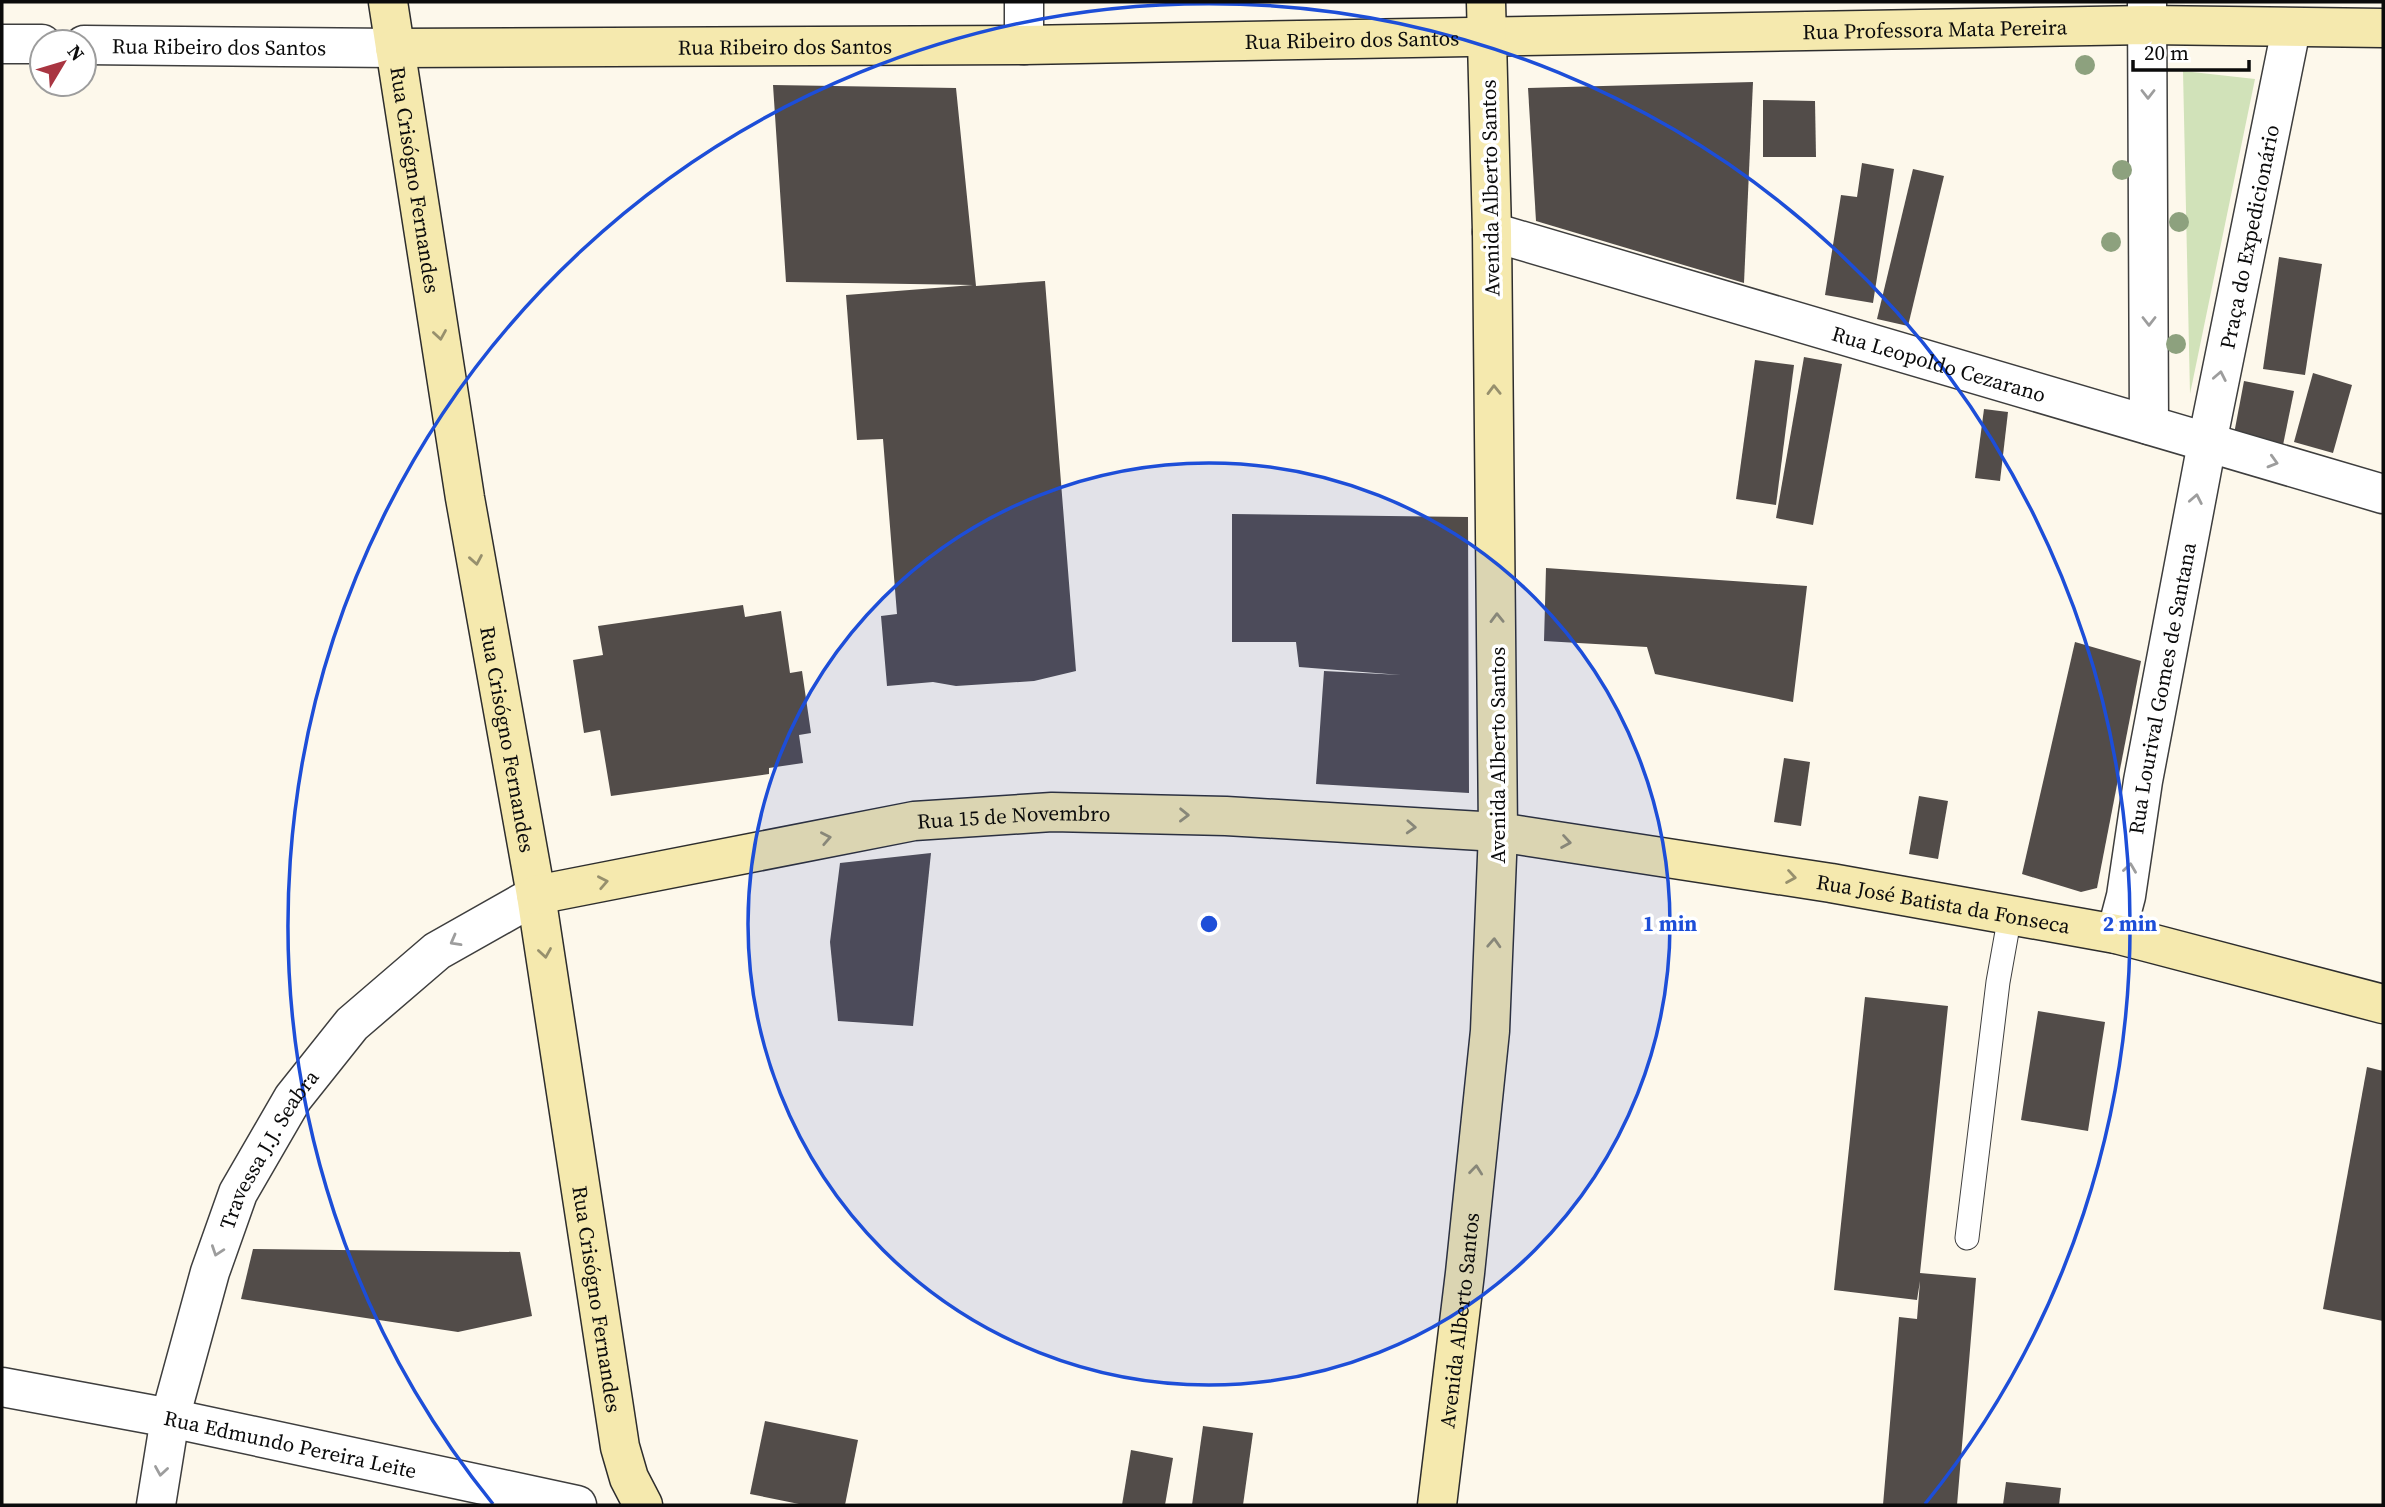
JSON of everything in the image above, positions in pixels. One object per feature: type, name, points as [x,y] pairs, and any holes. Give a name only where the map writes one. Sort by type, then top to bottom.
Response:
[{"type":"main road","name":"Rua Crisógno Fernandes","points":[[387,2],[463,485],[536,895],[620,1447],[632,1496]]},
{"type":"main road","name":"Rua Professora Mata Pereira","points":[[1486,18],[2147,14],[2291,29],[2383,28]]},
{"type":"main road","name":"Rua Ribeiro dos Santos","points":[[395,48],[1024,45],[1486,18]]},
{"type":"main road","name":"Avenida Alberto Santos","points":[[1437,1505],[1490,1031],[1498,832],[1492,232],[1486,18]]},
{"type":"main road","name":"Rua 15 de Novembro","points":[[536,895],[914,821],[1052,811],[1226,816],[1498,832]]},
{"type":"main road","name":"Rua José Batista da Fonseca","points":[[1498,832],[1831,883],[2116,934],[2383,1004]]},
{"type":"street","points":[[1024,2],[1024,45]]},
{"type":"street","points":[[2147,14],[2149,425]]},
{"type":"street","name":"Praça do Expedicionário","points":[[2207,443],[2291,29]]},
{"type":"street","points":[[2,44],[28,44]]},
{"type":"street","name":"Rua Ribeiro dos Santos","points":[[98,45],[395,48]]},
{"type":"street","name":"Rua Leopoldo Cezarano","points":[[1492,232],[2383,494]]},
{"type":"street","name":"Rua Lourival Gomes de Santana","points":[[2116,934],[2126,896],[2143,781],[2207,443]]},
{"type":"street","name":"Travessa J.J. Seabra","points":[[156,1505],[170,1418],[210,1272],[238,1193],[293,1098],[352,1024],[437,951],[536,895]]},
{"type":"street","name":"Rua Edmundo Pereira Leite","points":[[2,1387],[170,1418],[577,1505]]},
{"type":"lane","points":[[1967,1238],[1997,982],[2010,915]]},
{"type":"green space","points":[[2183,71],[2255,79],[2190,394]]},
{"type":"building","points":[[1753,82],[1744,283],[1536,221],[1528,88]]},
{"type":"building","points":[[773,85],[956,88],[976,286],[1045,281],[1076,671],[1034,681],[956,686],[933,682],[887,686],[881,616],[897,614],[883,439],[857,440],[846,295],[973,285],[786,282]]},
{"type":"building","points":[[1763,100],[1815,101],[1816,157],[1763,157]]},
{"type":"building","points":[[1862,163],[1894,169],[1873,303],[1825,295],[1841,195],[1857,197]]},
{"type":"building","points":[[1913,169],[1944,176],[1908,326],[1877,319]]},
{"type":"building","points":[[2279,257],[2322,264],[2305,375],[2263,369]]},
{"type":"building","points":[[1804,357],[1842,364],[1813,525],[1776,518]]},
{"type":"building","points":[[1755,360],[1794,365],[1776,505],[1736,499]]},
{"type":"building","points":[[2313,373],[2352,385],[2333,453],[2294,442]]},
{"type":"building","points":[[2244,381],[2294,391],[2283,445],[2234,434]]},
{"type":"building","points":[[1984,409],[2008,412],[2000,481],[1975,478]]},
{"type":"building","points":[[1232,514],[1468,517],[1469,793],[1316,784],[1324,671],[1401,675],[1299,667],[1296,642],[1232,642]]},
{"type":"building","points":[[1546,568],[1807,586],[1793,702],[1655,674],[1647,647],[1544,641]]},
{"type":"building","points":[[743,605],[745,617],[781,611],[790,673],[802,671],[811,733],[799,735],[803,763],[769,768],[769,774],[611,796],[600,730],[584,733],[573,660],[603,655],[598,626]]},
{"type":"building","points":[[2075,642],[2141,661],[2097,888],[2081,892],[2022,874]]},
{"type":"building","points":[[1784,758],[1810,762],[1801,826],[1774,822]]},
{"type":"building","points":[[1919,796],[1948,801],[1938,859],[1909,854]]},
{"type":"building","points":[[931,853],[913,1026],[838,1021],[830,942],[840,863]]},
{"type":"building","points":[[1865,997],[1948,1006],[1920,1273],[1976,1278],[1957,1505],[1883,1505],[1899,1317],[1917,1319],[1920,1281],[1917,1300],[1834,1290]]},
{"type":"building","points":[[2038,1011],[2105,1022],[2088,1131],[2021,1120]]},
{"type":"building","points":[[2367,1067],[2383,1071],[2383,1321],[2323,1309]]},
{"type":"building","points":[[253,1249],[520,1252],[532,1316],[458,1332],[241,1299]]},
{"type":"building","points":[[765,1421],[858,1440],[845,1505],[804,1505],[750,1494]]},
{"type":"building","points":[[1203,1426],[1253,1433],[1243,1505],[1192,1505]]},
{"type":"building","points":[[1131,1450],[1173,1458],[1165,1505],[1122,1505]]},
{"type":"building","points":[[2006,1482],[2061,1488],[2059,1505],[2003,1505]]}]
